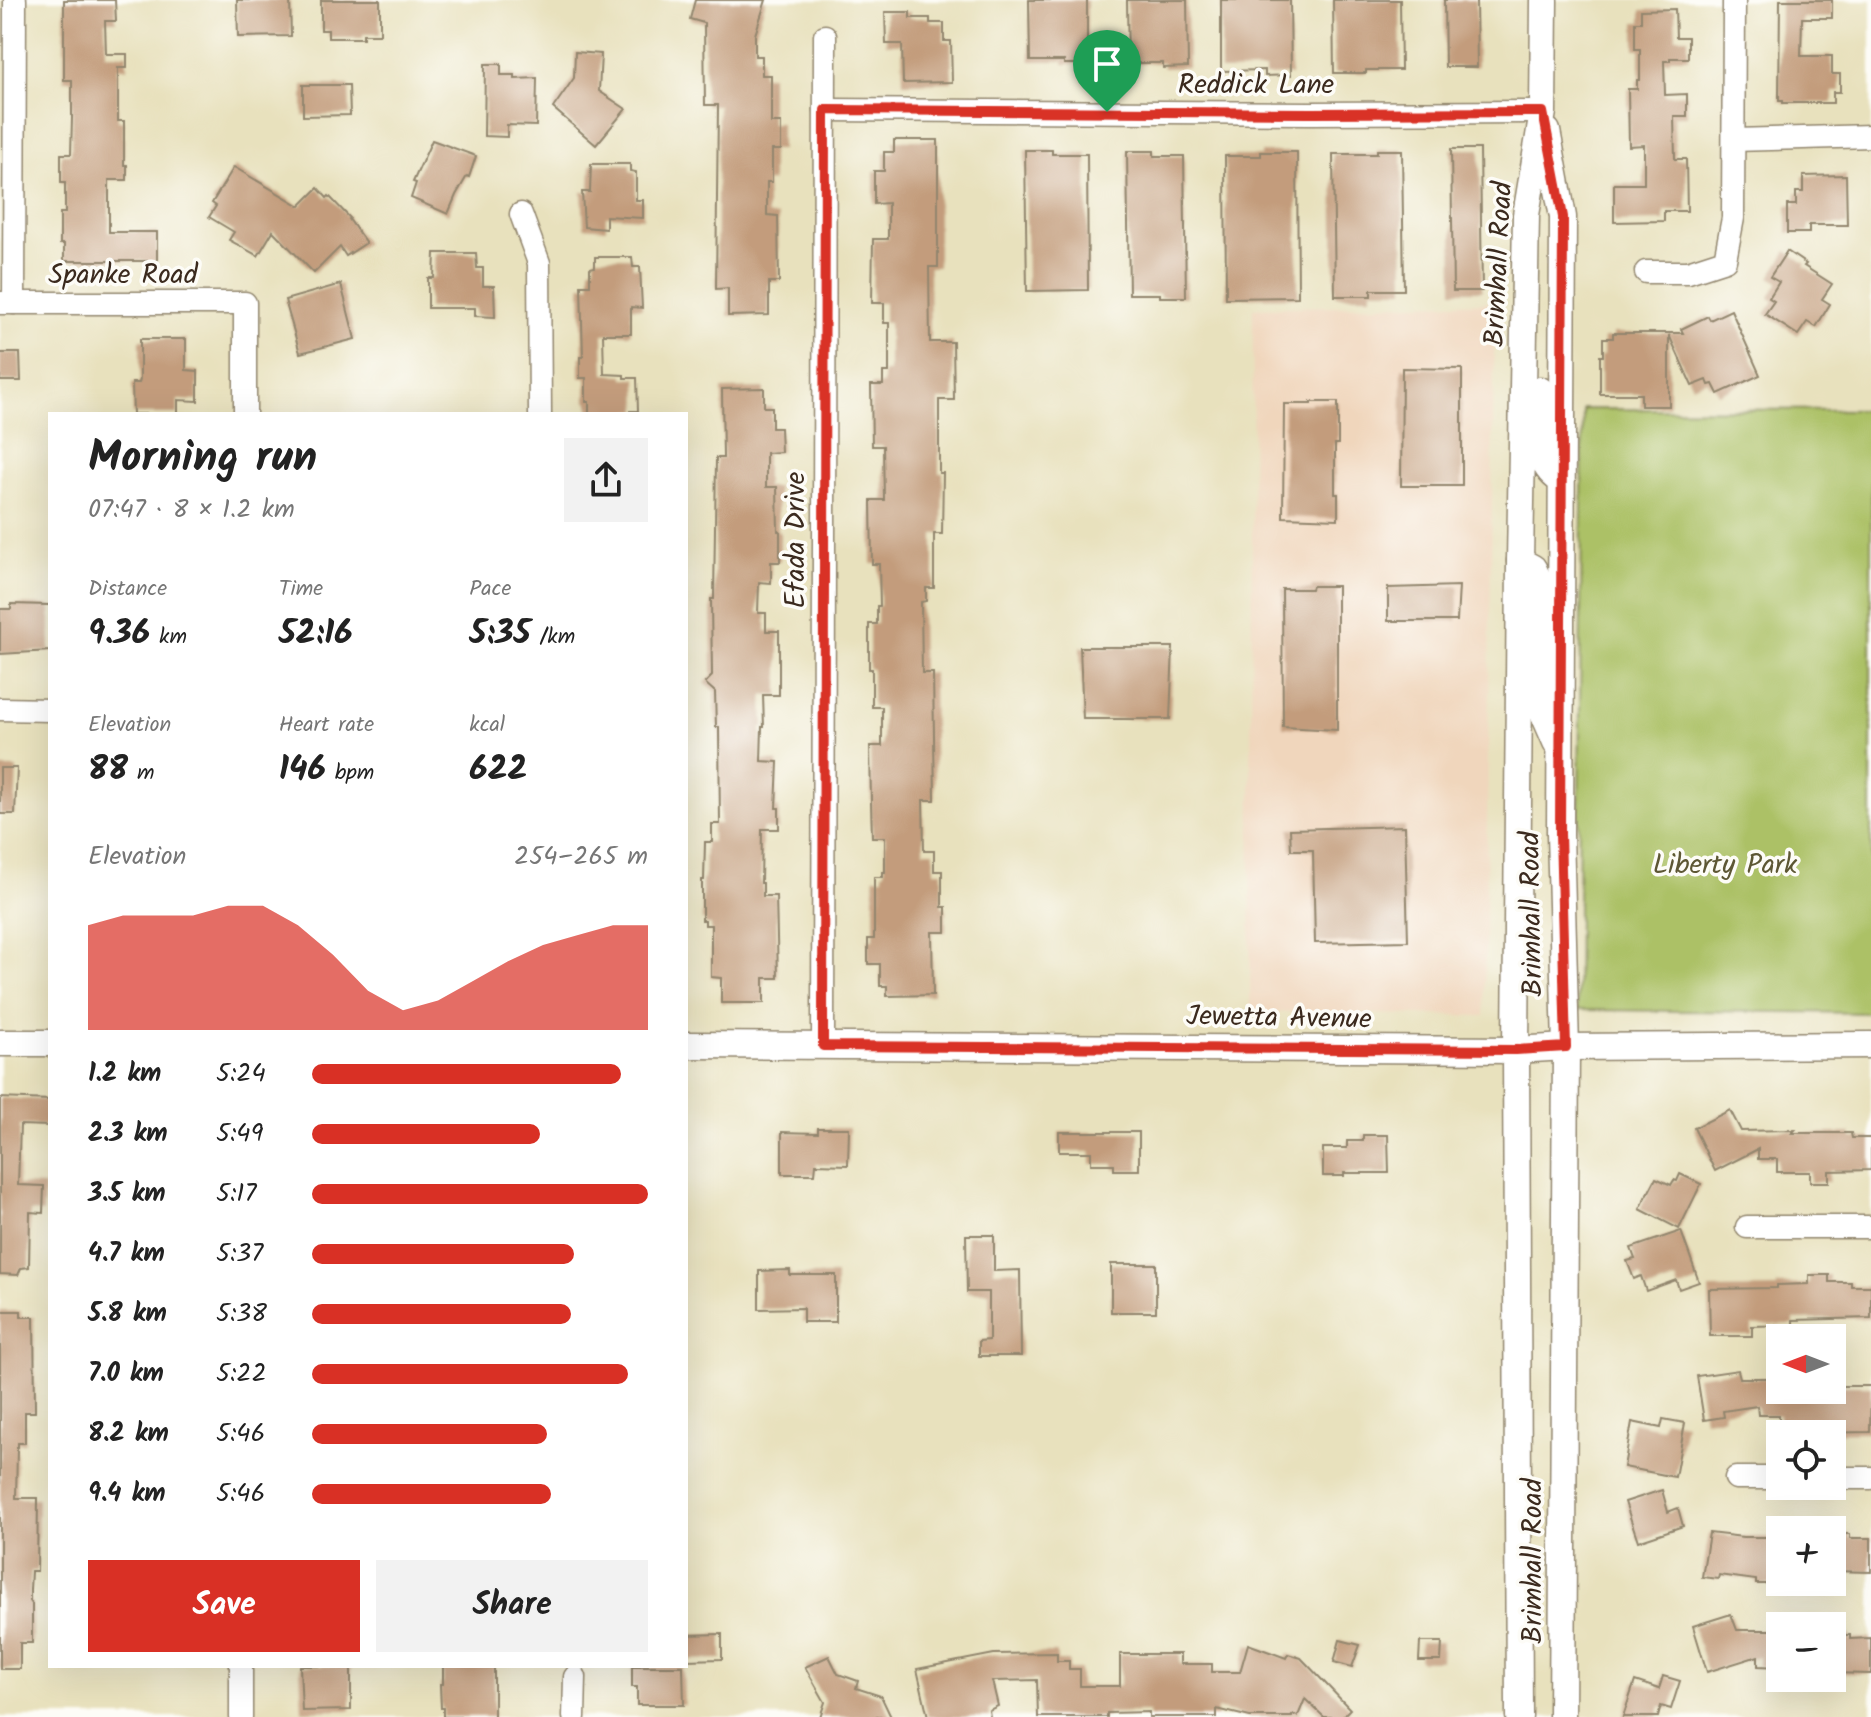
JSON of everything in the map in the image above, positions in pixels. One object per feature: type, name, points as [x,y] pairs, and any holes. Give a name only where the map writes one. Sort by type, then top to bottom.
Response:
[{"type":"street","points":[[7,303],[15,0]]},
{"type":"street","name":"Brimhall Road","points":[[1519,1717],[1516,1050],[1520,561],[1526,215],[1543,112],[1544,0]]},
{"type":"street","points":[[1646,272],[1688,272],[1725,260],[1733,218],[1734,0]]},
{"type":"street","name":"Efada Drive","points":[[823,1046],[825,36]]},
{"type":"street","name":"Reddick Lane","points":[[825,110],[1543,112]]},
{"type":"street","name":"Brimhall Road","points":[[1543,112],[1563,217],[1560,834],[1566,1047],[1562,1717]]},
{"type":"street","points":[[1734,140],[1871,136]]},
{"type":"street","points":[[521,214],[539,263],[540,412]]},
{"type":"street","name":"Spanke Road","points":[[7,303],[245,303],[245,412]]},
{"type":"street","points":[[1525,306],[1538,336],[1542,457],[1545,466],[1561,480]]},
{"type":"street","points":[[1520,561],[1533,568],[1541,585],[1542,710],[1561,752]]},
{"type":"street","points":[[0,709],[48,710]]},
{"type":"street","points":[[0,1043],[48,1043]]},
{"type":"street","name":"Jewetta Avenue","points":[[688,1045],[1516,1050],[1871,1045]]},
{"type":"street","points":[[1747,1227],[1871,1227]]},
{"type":"street","points":[[1736,1478],[1766,1478]]},
{"type":"street","points":[[1846,1478],[1871,1478]]},
{"type":"street","points":[[241,1668],[241,1717]]},
{"type":"street","points":[[574,1717],[575,1677]]},
{"type":"shaded area","points":[[1495,302],[1484,1016],[1250,1012],[1253,308]]},
{"type":"green space","name":"Liberty Park","points":[[1583,409],[1871,410],[1871,1013],[1577,1010]]},
{"type":"building","points":[[64,0],[115,0],[116,21],[105,21],[106,54],[127,54],[127,68],[118,68],[118,121],[124,121],[127,180],[109,180],[109,232],[157,232],[157,261],[64,261],[64,244],[60,244],[60,213],[65,213],[61,154],[71,154],[72,80],[64,80]]},
{"type":"building","points":[[237,0],[290,0],[291,36],[238,37]]},
{"type":"building","points":[[321,0],[380,0],[380,34],[363,34],[363,38],[328,38],[328,30],[321,30]]},
{"type":"building","points":[[695,0],[766,0],[755,35],[755,56],[762,56],[762,75],[771,75],[771,123],[781,123],[781,150],[772,150],[772,182],[767,182],[767,215],[778,216],[779,282],[769,282],[769,315],[728,316],[728,288],[716,289],[718,105],[705,105],[704,23],[690,19]]},
{"type":"building","points":[[1029,0],[1087,0],[1087,64],[1030,61]]},
{"type":"building","points":[[1127,0],[1187,0],[1188,67],[1163,68],[1163,63],[1128,63]]},
{"type":"building","points":[[1221,0],[1290,0],[1291,75],[1265,76],[1265,70],[1221,71]]},
{"type":"building","points":[[1333,0],[1400,0],[1401,70],[1334,73]]},
{"type":"building","points":[[1444,0],[1476,0],[1477,67],[1445,67]]},
{"type":"building","points":[[1780,0],[1832,0],[1832,18],[1802,18],[1801,56],[1832,56],[1832,74],[1840,74],[1840,92],[1833,92],[1833,103],[1779,101]]},
{"type":"building","points":[[1675,9],[1676,37],[1688,37],[1688,58],[1664,61],[1665,95],[1687,94],[1687,116],[1674,116],[1675,159],[1686,159],[1687,211],[1664,211],[1664,221],[1614,222],[1614,184],[1644,184],[1644,145],[1629,146],[1628,89],[1637,89],[1637,80],[1640,80],[1640,49],[1635,49],[1635,22],[1641,22],[1641,10]]},
{"type":"building","points":[[885,12],[910,12],[910,18],[930,18],[930,23],[944,23],[944,41],[951,41],[952,82],[903,83],[902,44],[886,44]]},
{"type":"building","points":[[575,52],[601,54],[599,91],[626,109],[596,145],[553,108],[574,78]]},
{"type":"building","points":[[485,64],[501,64],[501,75],[515,75],[515,79],[537,78],[536,126],[507,125],[507,137],[484,136]]},
{"type":"building","points":[[303,85],[349,85],[350,115],[303,116]]},
{"type":"building","points":[[432,140],[476,156],[469,177],[456,195],[448,214],[411,198],[416,183],[413,182]]},
{"type":"building","points":[[894,140],[938,140],[938,267],[929,267],[930,342],[953,342],[954,400],[939,400],[942,534],[934,534],[934,588],[926,588],[926,601],[921,602],[922,673],[933,673],[935,800],[923,800],[924,851],[934,851],[934,871],[942,871],[946,932],[932,932],[933,995],[887,996],[887,986],[880,986],[880,964],[868,964],[868,939],[874,939],[874,877],[883,877],[885,872],[885,837],[872,837],[870,746],[882,746],[882,707],[872,707],[869,624],[877,624],[877,606],[880,606],[879,564],[872,564],[871,500],[884,500],[883,446],[872,446],[871,385],[883,385],[883,372],[889,372],[889,323],[884,323],[884,303],[872,303],[873,239],[888,239],[888,203],[874,204],[874,171],[884,171],[884,152],[894,152]]},
{"type":"building","points":[[1451,149],[1480,149],[1482,291],[1453,291]]},
{"type":"building","points":[[1025,150],[1087,154],[1088,290],[1027,291]]},
{"type":"building","points":[[1377,150],[1402,150],[1404,290],[1371,290],[1371,296],[1335,296],[1333,154],[1377,154]]},
{"type":"building","points":[[1127,151],[1154,151],[1154,156],[1184,156],[1186,297],[1129,294]]},
{"type":"building","points":[[1261,152],[1297,152],[1298,297],[1226,298],[1225,156],[1261,156]]},
{"type":"building","points":[[591,164],[630,164],[630,171],[636,172],[636,200],[643,200],[643,218],[606,216],[606,229],[584,227],[582,192],[590,192]]},
{"type":"building","points":[[234,167],[300,206],[318,188],[350,218],[366,243],[346,256],[340,247],[314,273],[273,231],[258,256],[229,240],[234,232],[209,217],[216,206],[212,203]]},
{"type":"building","points":[[1846,175],[1847,225],[1809,225],[1809,233],[1787,233],[1787,205],[1796,205],[1796,192],[1803,192],[1803,176]]},
{"type":"building","points":[[1787,251],[1832,284],[1822,299],[1830,304],[1816,327],[1807,322],[1798,335],[1765,314],[1774,301],[1769,298],[1779,282],[1770,277]]},
{"type":"building","points":[[435,253],[476,253],[477,268],[483,268],[483,286],[494,286],[495,317],[475,316],[475,308],[428,308],[428,278],[434,278]]},
{"type":"building","points":[[595,257],[632,257],[633,267],[640,267],[642,308],[631,307],[631,334],[603,334],[604,374],[637,378],[638,411],[589,412],[589,402],[586,402],[586,378],[580,378],[580,357],[583,357],[581,285],[590,285],[590,268],[595,267]]},
{"type":"building","points":[[341,284],[355,339],[300,353],[285,300]]},
{"type":"building","points":[[1731,310],[1760,375],[1718,394],[1707,380],[1692,386],[1669,335],[1669,406],[1641,406],[1641,394],[1600,394],[1603,338],[1613,338],[1613,333],[1683,333],[1681,329],[1708,316],[1710,320]]},
{"type":"building","points":[[140,339],[186,339],[186,370],[198,371],[198,401],[178,400],[178,412],[133,412],[132,383],[139,383]]},
{"type":"building","points":[[0,353],[20,353],[21,381],[0,381]]},
{"type":"building","points":[[1402,368],[1462,369],[1462,486],[1401,486]]},
{"type":"building","points":[[764,388],[764,407],[772,407],[772,428],[780,428],[781,452],[766,453],[766,487],[777,487],[780,562],[771,562],[771,583],[759,582],[758,613],[766,613],[766,631],[779,631],[779,695],[763,695],[761,761],[778,762],[776,808],[779,808],[779,829],[762,829],[761,883],[763,896],[776,896],[778,978],[764,978],[764,1003],[721,1003],[721,978],[711,977],[711,925],[705,925],[705,920],[702,920],[705,842],[712,842],[712,824],[720,824],[719,727],[716,727],[715,692],[705,683],[712,676],[711,599],[714,599],[716,458],[723,458],[722,389]]},
{"type":"building","points":[[1338,402],[1335,494],[1338,494],[1338,519],[1283,517],[1284,404]]},
{"type":"building","points":[[1312,586],[1337,586],[1337,730],[1283,727],[1282,589],[1311,589]]},
{"type":"building","points":[[1459,586],[1457,621],[1388,621],[1388,588]]},
{"type":"building","points":[[11,604],[48,605],[48,651],[0,654],[0,609],[11,609]]},
{"type":"building","points":[[1080,647],[1173,647],[1170,719],[1083,719]]},
{"type":"building","points":[[0,768],[17,768],[15,814],[0,814]]},
{"type":"building","points":[[1405,826],[1408,941],[1315,943],[1313,850],[1291,850],[1290,829]]},
{"type":"building","points":[[0,1098],[48,1100],[48,1126],[20,1125],[18,1185],[44,1186],[43,1213],[30,1212],[29,1267],[21,1268],[18,1275],[0,1274]]},
{"type":"building","points":[[1730,1110],[1741,1131],[1851,1133],[1852,1138],[1871,1138],[1871,1170],[1829,1171],[1829,1182],[1810,1182],[1810,1172],[1777,1172],[1777,1159],[1758,1159],[1758,1149],[1715,1171],[1694,1128]]},
{"type":"building","points":[[818,1128],[849,1128],[848,1165],[816,1164],[815,1174],[782,1174],[782,1132],[818,1133]]},
{"type":"building","points":[[1059,1132],[1139,1132],[1139,1170],[1114,1170],[1114,1164],[1091,1164],[1091,1152],[1059,1152]]},
{"type":"building","points":[[1363,1135],[1388,1135],[1389,1173],[1323,1176],[1323,1148],[1347,1148],[1347,1141],[1363,1141]]},
{"type":"building","points":[[1680,1174],[1701,1184],[1679,1229],[1640,1209],[1656,1178],[1671,1185]]},
{"type":"building","points":[[1681,1231],[1699,1282],[1679,1289],[1676,1280],[1646,1291],[1641,1276],[1634,1279],[1627,1261],[1635,1259],[1631,1248]]},
{"type":"building","points":[[966,1235],[994,1235],[994,1271],[1020,1270],[1021,1356],[979,1356],[979,1341],[989,1340],[989,1292],[967,1292]]},
{"type":"building","points":[[1111,1264],[1156,1264],[1156,1312],[1111,1312]]},
{"type":"building","points":[[790,1270],[790,1275],[836,1275],[836,1322],[803,1322],[803,1308],[759,1309],[759,1271]]},
{"type":"building","points":[[1809,1275],[1829,1275],[1829,1282],[1871,1286],[1871,1318],[1793,1320],[1793,1324],[1752,1326],[1752,1336],[1710,1336],[1709,1289],[1809,1284]]},
{"type":"building","points":[[0,1311],[21,1311],[21,1317],[34,1317],[35,1412],[25,1412],[25,1443],[18,1443],[17,1447],[16,1498],[38,1498],[37,1571],[31,1571],[32,1643],[20,1643],[20,1669],[0,1669]]},
{"type":"building","points":[[1738,1370],[1740,1378],[1766,1378],[1766,1404],[1846,1404],[1846,1386],[1871,1386],[1870,1432],[1846,1432],[1846,1420],[1779,1420],[1779,1415],[1758,1415],[1757,1406],[1723,1411],[1724,1417],[1704,1420],[1697,1376]]},
{"type":"building","points":[[1663,1419],[1685,1423],[1675,1477],[1624,1467],[1632,1422],[1661,1428]]},
{"type":"building","points":[[1662,1490],[1668,1512],[1678,1508],[1683,1526],[1638,1541],[1625,1502]]},
{"type":"building","points":[[1709,1533],[1766,1537],[1766,1584],[1719,1575],[1718,1579],[1702,1577]]},
{"type":"building","points":[[1846,1534],[1850,1534],[1850,1538],[1871,1538],[1871,1572],[1846,1571]]},
{"type":"building","points":[[1731,1614],[1737,1630],[1766,1630],[1766,1666],[1758,1666],[1758,1656],[1707,1672],[1693,1626]]},
{"type":"building","points":[[722,1634],[722,1659],[688,1660],[688,1635]]},
{"type":"building","points":[[1846,1635],[1850,1635],[1850,1639],[1871,1638],[1871,1674],[1846,1673]]},
{"type":"building","points":[[1340,1640],[1360,1645],[1352,1667],[1334,1662]]},
{"type":"building","points":[[1420,1642],[1442,1642],[1441,1661],[1419,1661]]},
{"type":"building","points":[[1248,1644],[1286,1658],[1288,1654],[1301,1658],[1350,1709],[1342,1717],[1324,1717],[1305,1699],[1298,1716],[1292,1717],[1250,1717],[1217,1709],[1217,1717],[1149,1717],[1149,1712],[1107,1713],[1107,1717],[1038,1717],[1037,1680],[992,1681],[998,1706],[989,1710],[990,1717],[928,1717],[917,1669],[994,1654],[1057,1653],[1057,1661],[1069,1661],[1069,1669],[1080,1669],[1080,1686],[1120,1686],[1120,1654],[1180,1654],[1180,1664],[1212,1664],[1212,1672],[1240,1672]]},
{"type":"building","points":[[829,1656],[838,1674],[858,1681],[856,1688],[881,1696],[891,1717],[820,1717],[825,1702],[805,1667]]},
{"type":"building","points":[[300,1668],[351,1668],[351,1710],[302,1711]]},
{"type":"building","points":[[443,1668],[494,1668],[494,1717],[443,1717],[440,1684],[443,1684]]},
{"type":"building","points":[[632,1668],[683,1668],[684,1705],[637,1705],[637,1687],[632,1687]]},
{"type":"building","points":[[1663,1676],[1680,1681],[1671,1709],[1661,1706],[1658,1717],[1623,1717],[1635,1681],[1659,1689]]},
{"type":"route","points":[[825,110],[1107,112],[1543,112],[1563,217],[1560,834],[1566,1047],[1516,1050],[823,1046],[825,110]]}]
